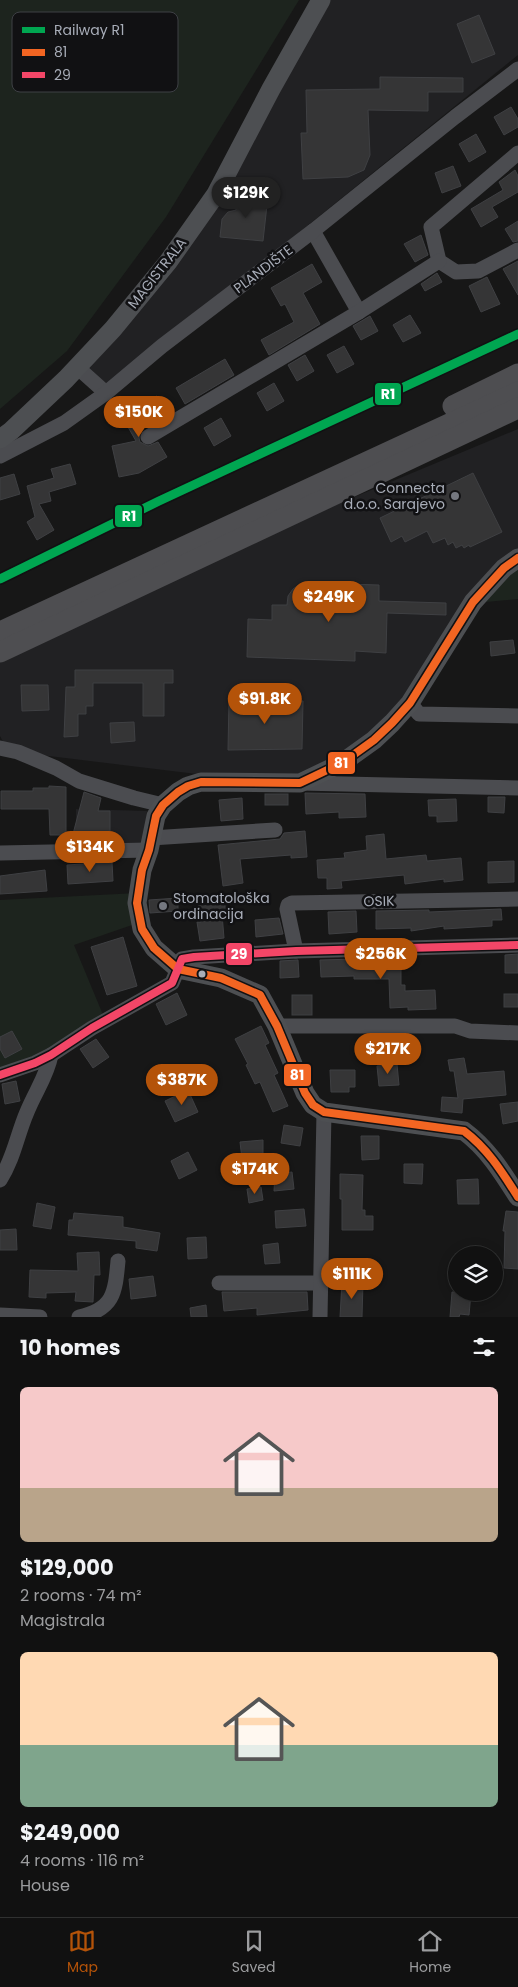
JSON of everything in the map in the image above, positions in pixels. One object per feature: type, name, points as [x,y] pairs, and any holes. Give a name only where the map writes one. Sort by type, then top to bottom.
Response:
[{"type":"highway","points":[[382,463],[443,412],[518,374]]},
{"type":"highway","points":[[0,652],[382,463],[518,392]]},
{"type":"highway","points":[[0,632],[382,463],[518,408]]},
{"type":"highway","points":[[382,463],[461,446],[518,422]]},
{"type":"main road","name":"MAGISTRALA","points":[[0,439],[11,431],[77,367],[113,329],[168,262],[216,194],[270,89],[321,0]]},
{"type":"main road","points":[[518,558],[504,568],[474,602],[410,702],[392,723],[374,740],[342,763],[300,783],[201,782],[188,786],[163,805],[156,816],[142,870],[138,895],[138,917],[147,939],[154,948],[178,968],[221,978],[260,994],[277,1026],[305,1093],[313,1105],[324,1112],[464,1131],[479,1142],[492,1157],[518,1197]]},
{"type":"street","name":"PLANDIŠTE","points":[[0,456],[64,423],[106,393],[162,346],[313,231],[518,69]]},
{"type":"street","points":[[518,153],[431,227],[439,261],[456,272],[478,271],[518,250]]},
{"type":"street","points":[[313,231],[359,312]]},
{"type":"street","points":[[148,437],[359,312],[439,261]]},
{"type":"street","points":[[77,367],[106,393]]},
{"type":"street","points":[[410,702],[418,714],[518,716]]},
{"type":"street","points":[[0,748],[18,752],[56,768],[80,781],[163,805]]},
{"type":"street","points":[[342,763],[364,785]]},
{"type":"street","points":[[300,783],[518,788]]},
{"type":"street","points":[[0,853],[150,844],[275,830]]},
{"type":"street","name":"OSIK","points":[[296,951],[287,909],[288,905],[292,903],[518,898]]},
{"type":"street","points":[[0,1075],[35,1064],[92,1028],[172,983],[182,959],[296,951],[518,945]]},
{"type":"street","points":[[277,1026],[454,1026],[470,1031],[518,1033]]},
{"type":"street","points":[[0,1180],[12,1158],[27,1112],[49,1068],[51,1055]]},
{"type":"street","points":[[320,1317],[324,1112]]},
{"type":"street","points":[[78,1317],[90,1314],[104,1306],[115,1290],[118,1261]]},
{"type":"street","points":[[219,1283],[320,1284]]},
{"type":"street","points":[[0,1314],[40,1317]]},
{"type":"shaded area","points":[[0,0],[299,0],[166,217],[67,351],[0,409]]},
{"type":"shaded area","points":[[328,0],[518,0],[518,55],[190,321],[104,387],[73,363],[216,194]]},
{"type":"shaded area","points":[[518,429],[518,560],[488,584],[397,716],[314,773],[262,782],[8,751],[0,736],[0,659],[340,503]]},
{"type":"shaded area","points":[[518,560],[518,599],[475,603]]},
{"type":"shaded area","points":[[76,809],[147,811],[144,846],[76,846]]},
{"type":"shaded area","points":[[138,893],[132,925],[74,945],[106,1022],[42,1056],[0,1070],[0,900]]},
{"type":"building","points":[[479,15],[495,54],[472,63],[457,24]]},
{"type":"building","points":[[380,77],[463,78],[463,92],[428,92],[428,111],[368,110],[370,155],[364,170],[348,177],[303,179],[301,133],[307,133],[306,90],[380,89]]},
{"type":"building","points":[[511,107],[518,119],[518,127],[504,135],[494,117]]},
{"type":"building","points":[[476,134],[486,152],[469,162],[459,144]]},
{"type":"building","points":[[453,166],[461,186],[442,193],[435,173]]},
{"type":"building","points":[[515,170],[518,176],[518,192],[492,207],[498,217],[481,227],[471,209],[503,190],[499,182]]},
{"type":"building","points":[[238,193],[268,196],[263,241],[220,237],[222,219],[228,212],[236,210]]},
{"type":"building","points":[[518,221],[518,241],[513,242],[505,229]]},
{"type":"building","points":[[421,235],[428,255],[415,262],[404,244]]},
{"type":"building","points":[[518,261],[518,295],[503,269]]},
{"type":"building","points":[[312,264],[322,282],[303,293],[320,324],[269,355],[261,340],[294,322],[285,304],[281,306],[271,288]]},
{"type":"building","points":[[437,273],[442,282],[425,291],[421,284]]},
{"type":"building","points":[[487,277],[500,304],[481,312],[469,286]]},
{"type":"building","points":[[410,315],[421,333],[403,342],[393,325]]},
{"type":"building","points":[[370,316],[378,331],[361,340],[353,326]]},
{"type":"building","points":[[344,346],[354,364],[337,373],[327,355]]},
{"type":"building","points":[[305,355],[314,371],[297,381],[288,365]]},
{"type":"building","points":[[225,359],[234,375],[185,404],[176,388]]},
{"type":"building","points":[[274,383],[284,401],[267,411],[257,393]]},
{"type":"building","points":[[157,396],[167,414],[148,424],[140,432],[139,438],[140,442],[148,446],[158,442],[167,457],[139,473],[119,477],[112,446],[136,441],[116,406],[130,399],[134,408]]},
{"type":"building","points":[[221,418],[231,436],[214,446],[204,428]]},
{"type":"building","points":[[70,464],[76,484],[49,492],[51,501],[39,504],[54,530],[37,540],[27,522],[35,517],[27,486],[54,478],[51,469]]},
{"type":"building","name":"Connecta d.o.o. Sarajevo","points":[[473,473],[502,532],[464,548],[462,545],[456,548],[453,542],[448,545],[445,538],[433,543],[427,531],[405,542],[402,536],[391,542],[380,518]]},
{"type":"building","points":[[14,474],[20,494],[0,500],[0,478]]},
{"type":"building","points":[[300,584],[379,585],[379,601],[446,603],[446,615],[387,613],[386,653],[355,651],[355,661],[247,657],[248,619],[272,620],[272,605],[287,605],[288,596],[293,589]]},
{"type":"building","points":[[513,640],[515,653],[491,656],[490,642]]},
{"type":"building","points":[[75,670],[173,670],[173,683],[164,683],[164,716],[143,716],[143,683],[93,683],[93,706],[86,706],[86,714],[78,714],[78,736],[64,737],[66,687],[75,687]]},
{"type":"building","points":[[21,685],[48,685],[49,710],[22,711]]},
{"type":"building","points":[[229,700],[303,701],[302,749],[228,750]]},
{"type":"building","points":[[134,722],[135,741],[111,743],[110,723]]},
{"type":"building","points":[[49,786],[66,787],[66,835],[50,835],[49,809],[1,809],[1,791],[33,791],[33,788],[49,788]]},
{"type":"building","points":[[84,792],[101,798],[98,811],[110,811],[110,841],[78,842],[78,834],[73,834]]},
{"type":"building","points":[[305,793],[365,794],[366,817],[339,818],[339,812],[306,814]]},
{"type":"building","points":[[265,794],[288,794],[288,805],[265,805]]},
{"type":"building","points":[[488,797],[505,797],[504,813],[488,812]]},
{"type":"building","points":[[242,798],[243,819],[221,821],[219,800]]},
{"type":"building","points":[[456,799],[457,821],[437,822],[437,816],[429,816],[428,800]]},
{"type":"building","points":[[305,831],[307,857],[291,858],[291,855],[240,859],[243,883],[223,886],[218,845],[280,839],[284,833]]},
{"type":"building","points":[[384,834],[386,859],[426,855],[427,861],[461,858],[463,880],[444,882],[444,879],[405,884],[404,875],[341,881],[342,888],[327,889],[327,878],[318,878],[317,860],[345,858],[344,853],[367,850],[366,836]]},
{"type":"building","points":[[514,861],[514,882],[488,883],[488,862]]},
{"type":"building","points":[[112,862],[113,881],[68,884],[67,865]]},
{"type":"building","points":[[45,870],[47,891],[0,894],[0,876]]},
{"type":"building","points":[[223,893],[226,913],[222,914],[224,938],[200,941],[197,922],[201,922],[197,896]]},
{"type":"building","name":"Stomatološka ordinacija","points":[[178,898],[178,911],[150,913],[149,900]]},
{"type":"building","points":[[501,909],[502,920],[492,920],[492,926],[444,929],[444,926],[411,931],[411,928],[376,929],[376,911],[429,910],[429,912]]},
{"type":"building","points":[[356,911],[357,932],[329,934],[328,912]]},
{"type":"building","points":[[279,918],[283,934],[256,937],[255,920]]},
{"type":"building","points":[[123,937],[137,986],[107,995],[91,947]]},
{"type":"building","points":[[518,954],[518,973],[505,973],[505,955]]},
{"type":"building","points":[[393,958],[393,965],[401,964],[401,985],[405,985],[405,991],[435,990],[436,1009],[408,1010],[408,1007],[390,1008],[389,979],[354,979],[354,976],[321,977],[320,960]]},
{"type":"building","points":[[298,960],[299,977],[280,978],[280,961]]},
{"type":"building","points":[[177,993],[187,1015],[166,1025],[156,1004]]},
{"type":"building","points":[[504,994],[518,994],[518,1007],[504,1007]]},
{"type":"building","points":[[292,995],[312,995],[312,1015],[292,1015]]},
{"type":"building","points":[[261,1026],[269,1043],[265,1045],[278,1073],[274,1075],[288,1106],[273,1112],[260,1082],[255,1084],[246,1065],[248,1064],[235,1039]]},
{"type":"building","points":[[12,1031],[22,1049],[5,1058],[0,1049],[0,1037]]},
{"type":"building","points":[[96,1039],[109,1057],[93,1068],[80,1049]]},
{"type":"building","points":[[464,1058],[467,1074],[504,1071],[506,1095],[463,1099],[462,1113],[441,1111],[442,1097],[458,1098],[454,1071],[450,1071],[448,1060]]},
{"type":"building","points":[[397,1064],[399,1085],[379,1086],[377,1066]]},
{"type":"building","points":[[330,1070],[355,1070],[355,1087],[349,1087],[349,1092],[331,1092]]},
{"type":"building","points":[[16,1081],[20,1101],[5,1104],[2,1084]]},
{"type":"building","points":[[188,1090],[198,1112],[175,1122],[165,1101]]},
{"type":"building","points":[[518,1102],[518,1121],[503,1124],[500,1104]]},
{"type":"building","points":[[284,1125],[303,1128],[300,1146],[281,1143]]},
{"type":"building","points":[[361,1136],[379,1136],[379,1159],[362,1160]]},
{"type":"building","points":[[263,1140],[263,1158],[242,1159],[240,1142]]},
{"type":"building","points":[[188,1152],[197,1170],[179,1179],[171,1161]]},
{"type":"building","points":[[404,1164],[423,1164],[422,1184],[404,1183]]},
{"type":"building","points":[[292,1172],[294,1189],[274,1191],[275,1174]]},
{"type":"building","points":[[340,1174],[363,1175],[362,1210],[365,1210],[365,1216],[373,1216],[373,1230],[342,1230]]},
{"type":"building","points":[[478,1179],[479,1204],[458,1204],[457,1180]]},
{"type":"building","points":[[261,1187],[263,1200],[249,1203],[247,1189]]},
{"type":"building","points":[[37,1203],[55,1207],[51,1229],[33,1226]]},
{"type":"building","points":[[304,1209],[306,1226],[276,1228],[275,1211]]},
{"type":"building","points":[[506,1211],[518,1212],[518,1269],[504,1268],[505,1231],[503,1231]]},
{"type":"building","points":[[74,1213],[123,1217],[123,1227],[160,1233],[157,1251],[136,1248],[136,1241],[68,1235],[69,1220],[73,1220]]},
{"type":"building","points":[[16,1229],[17,1250],[0,1250],[0,1230]]},
{"type":"building","points":[[206,1237],[207,1258],[188,1259],[187,1238]]},
{"type":"building","points":[[278,1243],[280,1263],[265,1264],[263,1245]]},
{"type":"building","points":[[99,1252],[100,1275],[94,1275],[93,1302],[75,1301],[76,1292],[46,1293],[46,1298],[29,1297],[30,1270],[78,1271],[77,1253]]},
{"type":"building","points":[[153,1276],[156,1296],[131,1299],[129,1279]]},
{"type":"building","points":[[342,1282],[363,1283],[362,1317],[340,1317]]},
{"type":"building","points":[[222,1292],[307,1292],[308,1310],[257,1315],[257,1308],[224,1311]]},
{"type":"building","points":[[451,1301],[470,1301],[469,1315],[460,1314],[459,1317],[450,1317]]},
{"type":"building","points":[[206,1305],[207,1317],[191,1317],[190,1308]]},
{"type":"rail line","name":"R1","points":[[0,579],[159,501],[518,334]]},
{"type":"transit line","name":"81","points":[[518,558],[504,568],[473,602],[410,703],[374,740],[342,763],[300,783],[201,782],[188,786],[178,792],[163,805],[156,816],[149,850],[142,870],[137,903],[142,929],[154,948],[178,969],[221,978],[260,995],[277,1026],[305,1093],[313,1105],[324,1112],[464,1131],[487,1153],[518,1197]]},
{"type":"transit line","name":"29","points":[[0,1075],[35,1063],[51,1055],[92,1028],[172,983],[182,959],[296,951],[518,945]]},
{"type":"place","name":"Connecta d.o.o. Sarajevo","points":[[455,496]]},
{"type":"place","name":"Stomatološka ordinacija","points":[[163,906]]}]
